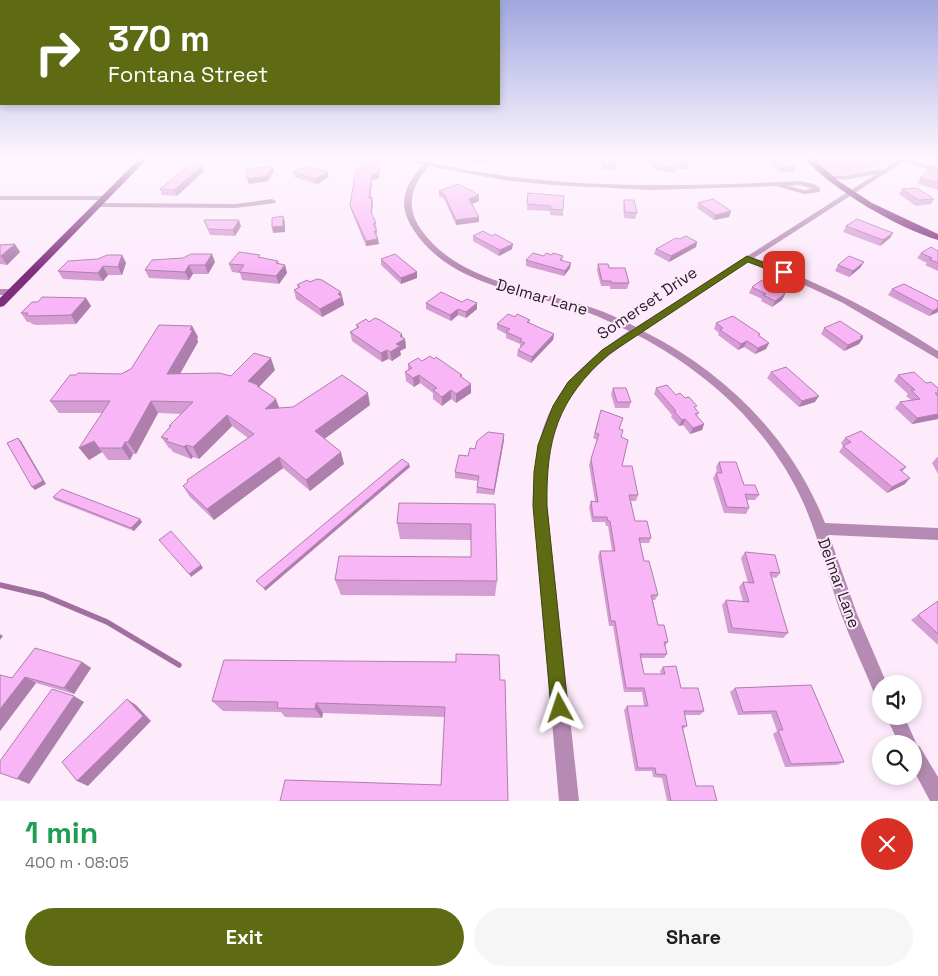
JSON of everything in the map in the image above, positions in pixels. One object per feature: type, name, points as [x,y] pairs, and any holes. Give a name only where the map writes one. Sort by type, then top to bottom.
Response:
[{"type":"main road","points":[[0,304],[107,196]]},
{"type":"main road","points":[[857,196],[878,210],[938,237]]},
{"type":"street","name":"Delmar Lane","points":[[408,196],[407,203],[409,215],[414,226],[426,242],[441,255],[470,272],[498,285],[603,315],[673,350],[694,364],[734,397],[758,422],[798,481],[820,529],[850,616],[875,675]]},
{"type":"street","name":"Somerset Drive","points":[[569,801],[540,506],[540,472],[544,445],[559,406],[572,385],[600,357],[635,331],[843,196]]},
{"type":"street","points":[[0,198],[236,206],[272,201]]},
{"type":"street","points":[[747,258],[784,272],[852,304],[889,324],[938,356]]},
{"type":"street","points":[[0,292],[11,292]]},
{"type":"street","points":[[820,529],[938,534]]},
{"type":"street","points":[[922,767],[938,796]]},
{"type":"building","points":[[351,196],[372,197],[371,212],[376,223],[373,224],[377,231],[374,231],[378,239],[366,241],[350,205]]},
{"type":"building","points":[[445,196],[476,196],[469,199],[479,217],[456,220]]},
{"type":"building","points":[[528,196],[564,196],[563,210],[550,209],[551,206],[527,204]]},
{"type":"building","points":[[913,196],[930,196],[934,199],[919,200]]},
{"type":"building","points":[[713,199],[731,211],[716,215],[698,203]]},
{"type":"building","points":[[624,200],[634,200],[637,213],[625,212]]},
{"type":"building","points":[[283,216],[283,226],[272,227],[272,218]]},
{"type":"building","points":[[857,219],[893,233],[883,240],[846,226]]},
{"type":"building","points":[[204,220],[239,220],[233,230],[208,229]]},
{"type":"building","points":[[483,231],[492,236],[495,234],[513,244],[500,250],[473,236]]},
{"type":"building","points":[[686,236],[697,242],[671,256],[656,249],[676,238],[680,239]]},
{"type":"building","points":[[15,244],[1,256],[0,256],[0,245]]},
{"type":"building","points":[[931,247],[938,251],[938,263],[921,253]]},
{"type":"building","points":[[239,252],[260,255],[258,257],[278,261],[276,263],[285,265],[276,276],[239,272],[244,265],[229,264]]},
{"type":"building","points":[[533,253],[544,256],[546,253],[552,255],[553,253],[563,256],[560,260],[571,263],[565,271],[526,260]]},
{"type":"building","points":[[191,254],[212,254],[205,265],[189,265],[185,272],[145,270],[152,260],[183,258]]},
{"type":"building","points":[[395,254],[417,272],[401,278],[381,259]]},
{"type":"building","points":[[107,255],[122,255],[118,267],[103,266],[98,273],[58,271],[68,261],[98,259]]},
{"type":"building","points":[[849,256],[864,262],[853,271],[838,265]]},
{"type":"building","points":[[598,264],[608,264],[609,268],[625,268],[629,283],[602,281]]},
{"type":"building","points":[[317,279],[322,280],[341,292],[338,294],[342,297],[320,309],[294,290],[300,287],[297,285],[307,280],[310,282]]},
{"type":"building","points":[[762,280],[785,294],[775,301],[763,295],[766,294],[752,287]]},
{"type":"building","points":[[904,284],[938,301],[938,308],[933,311],[892,289]]},
{"type":"building","points":[[441,292],[462,302],[467,299],[477,303],[466,312],[458,309],[450,315],[426,303]]},
{"type":"building","points":[[42,297],[86,298],[71,315],[31,316],[26,315],[28,313],[21,313],[32,302],[38,302]]},
{"type":"building","points":[[508,314],[515,317],[517,314],[530,320],[527,322],[554,334],[532,357],[518,350],[525,343],[520,341],[522,339],[506,332],[510,329],[497,324]]},
{"type":"building","points":[[733,316],[760,334],[758,335],[769,343],[758,348],[747,341],[741,344],[720,330],[723,328],[716,323]]},
{"type":"building","points":[[375,318],[402,334],[400,336],[405,339],[396,344],[400,346],[390,352],[387,350],[381,353],[350,332],[359,327],[356,325],[366,319],[369,322]]},
{"type":"building","points":[[840,321],[863,336],[860,337],[863,338],[848,345],[824,328]]},
{"type":"building","points":[[159,325],[192,326],[190,330],[193,330],[167,374],[219,373],[231,376],[254,353],[271,358],[248,381],[258,385],[276,399],[265,409],[293,407],[342,375],[368,393],[315,431],[341,452],[306,480],[279,457],[207,509],[183,486],[188,482],[187,480],[254,434],[227,415],[193,447],[186,445],[184,447],[166,441],[168,439],[161,437],[171,426],[169,426],[193,402],[151,401],[128,442],[125,442],[122,448],[99,448],[94,441],[79,448],[110,401],[50,401],[70,375],[78,373],[121,374],[131,369]]},
{"type":"building","points":[[430,356],[434,359],[436,357],[462,375],[460,376],[471,384],[456,394],[451,390],[442,397],[433,390],[437,388],[419,375],[413,378],[405,372],[412,368],[408,364],[418,358],[422,361]]},
{"type":"building","points":[[786,367],[819,396],[802,401],[771,372]]},
{"type":"building","points":[[914,372],[926,383],[931,382],[938,388],[938,393],[935,393],[938,396],[938,414],[917,418],[900,402],[920,399],[911,390],[915,390],[898,375]]},
{"type":"building","points":[[667,385],[676,395],[680,393],[685,398],[689,397],[697,406],[694,407],[699,413],[695,414],[704,424],[693,428],[685,419],[682,420],[656,388]]},
{"type":"building","points":[[613,388],[626,388],[631,402],[617,402]]},
{"type":"building","points":[[601,410],[623,418],[619,429],[623,430],[621,437],[628,440],[622,466],[632,466],[638,495],[629,495],[635,521],[647,521],[651,538],[639,538],[644,561],[649,561],[658,595],[651,595],[658,625],[664,625],[668,642],[664,642],[667,654],[640,654],[644,674],[665,674],[663,667],[676,666],[681,688],[698,688],[704,711],[684,711],[687,726],[682,726],[696,786],[713,786],[717,801],[671,801],[666,775],[656,774],[655,768],[638,768],[627,706],[648,706],[644,688],[626,688],[615,621],[611,621],[600,551],[615,551],[610,521],[608,521],[607,517],[593,517],[591,501],[598,502],[591,459],[599,434],[595,433]]},
{"type":"building","points":[[861,431],[906,467],[900,470],[910,478],[892,487],[843,446],[851,442],[845,438]]},
{"type":"building","points":[[488,432],[504,434],[494,490],[477,487],[479,476],[455,472],[459,455],[468,456],[470,448],[475,449],[477,441]]},
{"type":"building","points":[[18,438],[43,481],[32,487],[7,443]]},
{"type":"building","points":[[402,459],[409,464],[264,588],[256,581]]},
{"type":"building","points":[[719,462],[736,462],[744,485],[755,485],[759,495],[745,494],[749,508],[727,507],[716,473],[722,473]]},
{"type":"building","points":[[62,489],[140,519],[131,528],[53,497]]},
{"type":"building","points":[[399,503],[495,504],[497,581],[335,580],[339,556],[471,557],[471,524],[397,523]]},
{"type":"building","points":[[171,531],[201,565],[189,574],[159,540]]},
{"type":"building","points":[[745,552],[775,555],[780,573],[770,572],[788,633],[732,628],[726,600],[749,602],[743,582],[754,583]]},
{"type":"building","points":[[938,601],[938,634],[918,615]]},
{"type":"building","points":[[35,648],[82,662],[64,688],[25,677],[0,709],[0,675],[12,678]]},
{"type":"building","points":[[456,654],[499,655],[500,680],[505,680],[508,801],[280,801],[285,780],[441,785],[445,707],[316,703],[315,709],[277,708],[278,702],[212,701],[224,660],[456,662]]},
{"type":"building","points":[[811,685],[844,762],[791,764],[778,730],[783,730],[776,711],[743,712],[735,688]]},
{"type":"building","points":[[52,689],[74,696],[17,779],[0,773],[0,761]]},
{"type":"building","points":[[127,699],[143,716],[77,781],[62,762]]},
{"type":"waterway","points":[[0,585],[43,595],[107,622],[179,665]]},
{"type":"route","points":[[560,708],[540,506],[540,472],[544,445],[550,424],[559,406],[572,385],[589,366],[606,352],[747,258],[784,272]]}]
